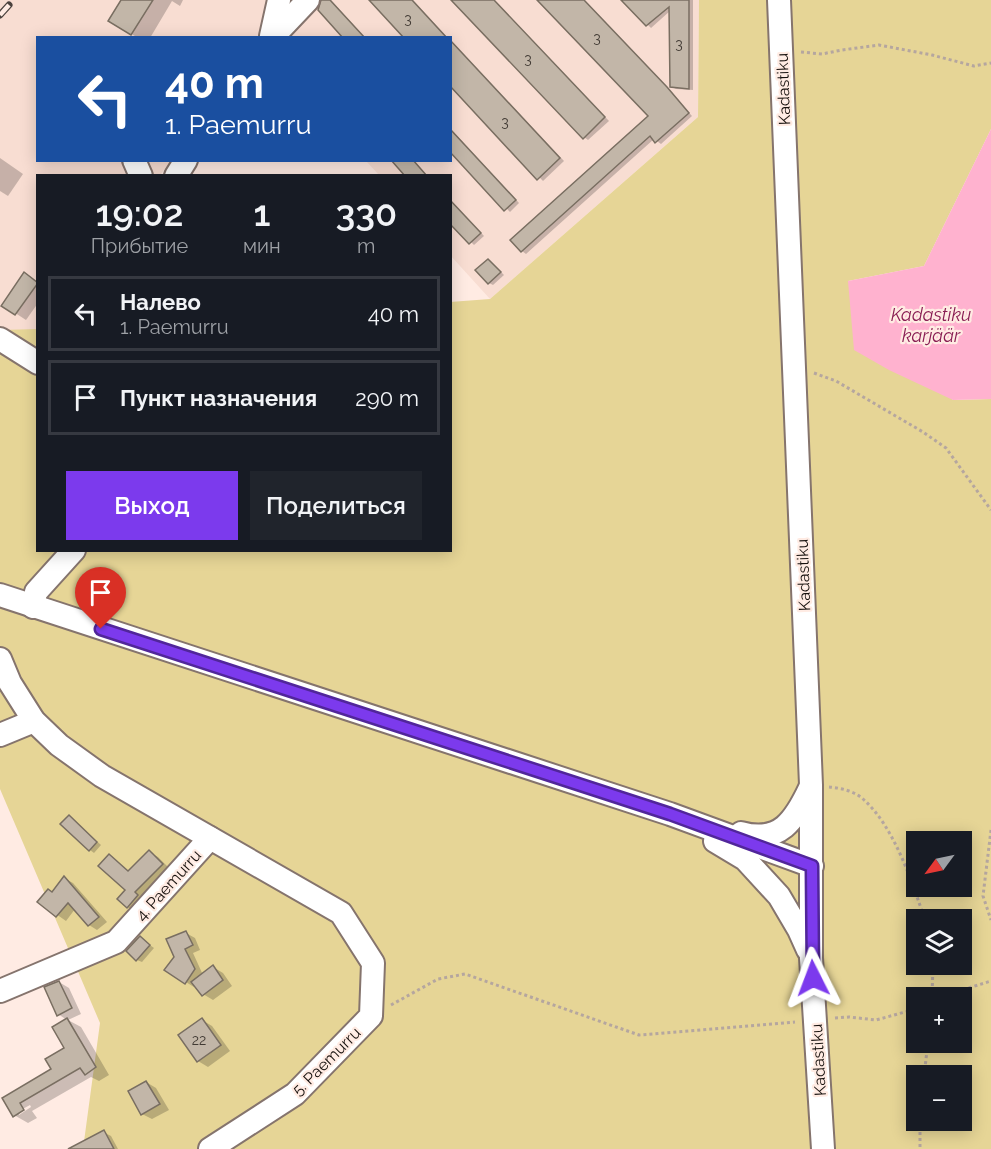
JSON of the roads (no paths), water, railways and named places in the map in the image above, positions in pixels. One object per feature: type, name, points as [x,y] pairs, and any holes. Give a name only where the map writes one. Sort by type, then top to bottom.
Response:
[{"type":"street","points":[[271,36],[279,0]]},
{"type":"street","points":[[273,36],[308,0]]},
{"type":"street","name":"Kadastiku","points":[[779,0],[811,785],[811,958],[823,1149]]},
{"type":"street","points":[[0,339],[36,362]]},
{"type":"street","points":[[33,607],[36,592],[72,552]]},
{"type":"street","points":[[2,603],[33,607],[670,814],[812,866]]},
{"type":"street","name":"4. Paemurru","points":[[0,659],[10,683],[34,721],[59,745],[102,776],[210,838],[116,942],[0,991]]},
{"type":"street","points":[[0,735],[34,721]]},
{"type":"street","points":[[670,814],[755,837],[769,835],[780,830],[799,813],[811,785]]},
{"type":"street","points":[[670,814],[745,859],[779,896],[799,930],[811,958]]},
{"type":"street","name":"5. Paemurru","points":[[210,838],[341,913],[373,963],[371,1016],[295,1094],[210,1149]]},
{"type":"water","name":"Kadastiku karjäär","points":[[991,129],[991,399],[953,400],[889,370],[854,350],[848,281],[924,266]]},
{"type":"railway","points":[[0,15],[9,5]]}]
